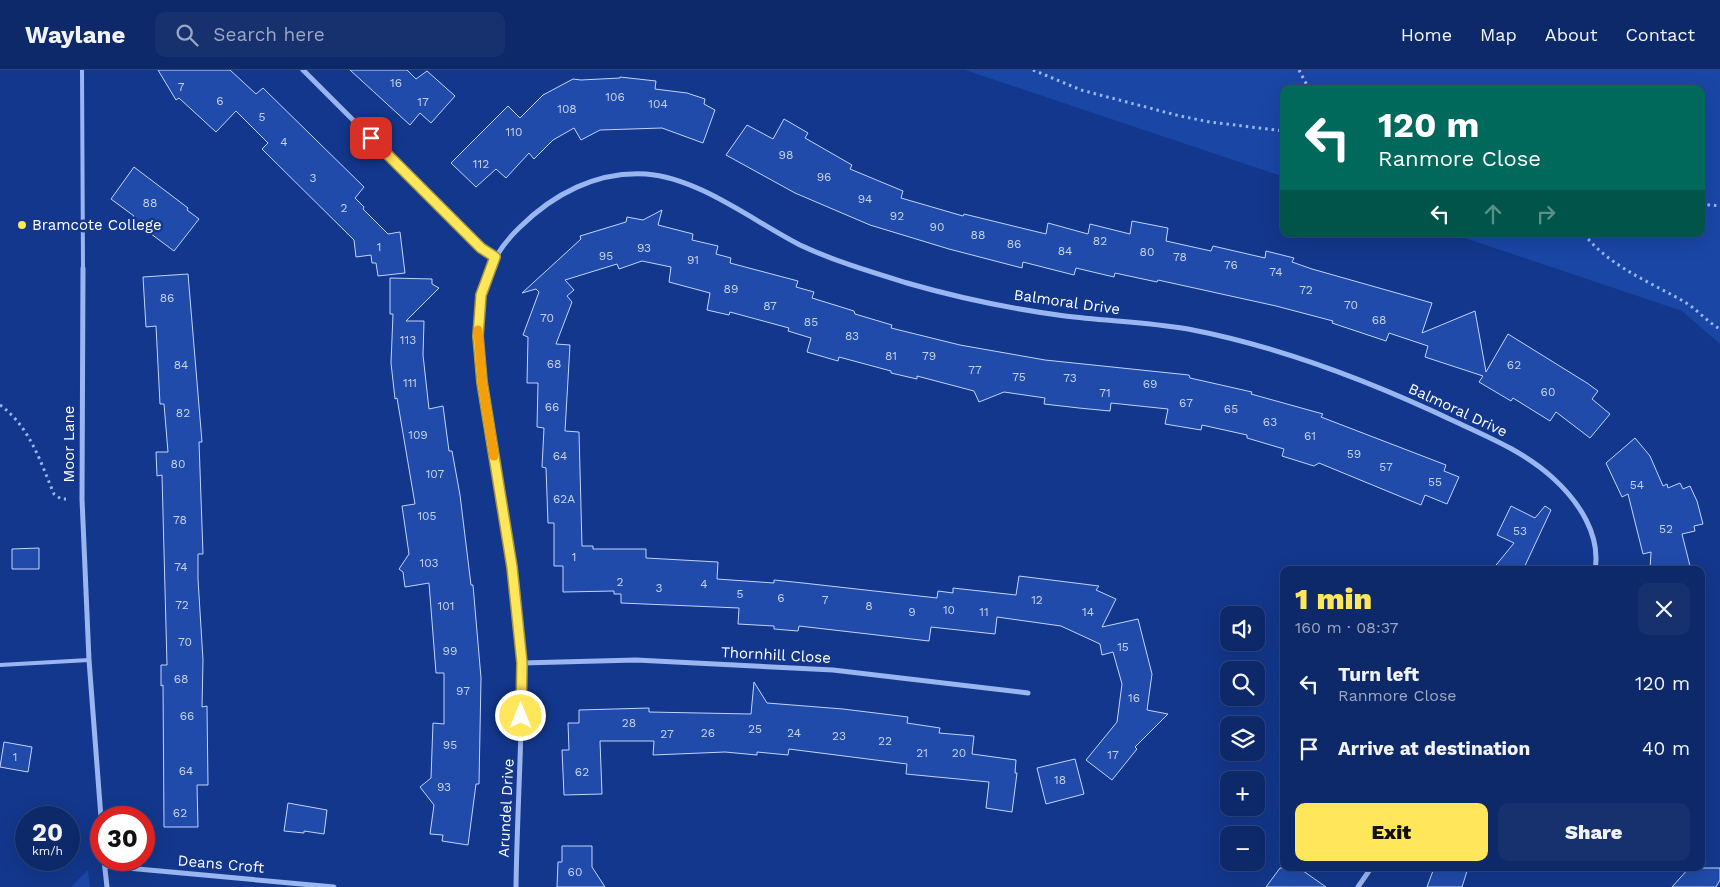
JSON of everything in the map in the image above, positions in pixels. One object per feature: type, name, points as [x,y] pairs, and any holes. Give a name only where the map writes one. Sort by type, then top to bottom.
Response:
[{"type":"street","points":[[303,70],[481,248],[495,257]]},
{"type":"street","name":"Balmoral Drive","points":[[495,257],[517,230],[550,200],[591,180],[614,175],[648,174],[675,180],[709,194],[802,246],[857,268],[920,287],[991,304],[1060,316],[1186,328],[1321,363],[1376,386],[1517,451],[1552,477],[1575,500],[1593,535],[1595,566]]},
{"type":"street","name":"Arundel Drive","points":[[495,257],[481,295],[478,336],[482,382],[512,567],[522,663],[516,887]]},
{"type":"street","name":"Moor Lane","points":[[83,268],[82,499],[89,660],[100,806]]},
{"type":"street","name":"Thornhill Close","points":[[522,663],[636,660],[833,670],[1028,693]]},
{"type":"street","name":"Deans Croft","points":[[155,868],[334,887]]},
{"type":"street","points":[[106,871],[107,887]]},
{"type":"street","points":[[1360,886],[1369,871]]},
{"type":"lane","name":"Moor Lane","points":[[82,70],[83,268]]},
{"type":"lane","points":[[0,665],[89,660]]},
{"type":"path","points":[[1034,70],[1080,90],[1180,116],[1280,131]]},
{"type":"path","points":[[1299,70],[1307,85]]},
{"type":"path","points":[[1705,204],[1720,206]]},
{"type":"path","points":[[1586,237],[1595,248],[1622,267],[1685,302],[1720,329]]},
{"type":"path","points":[[0,405],[9,412],[29,436],[54,494],[61,499],[82,499]]},
{"type":"shaded area","points":[[965,70],[1720,70],[1720,344],[1682,311],[1462,237],[1705,237],[1705,85],[1280,85],[1280,176]]},
{"type":"shaded area","points":[[88,870],[90,887],[71,887]]},
{"type":"building","points":[[158,70],[230,70],[256,94],[263,88],[364,187],[355,198],[364,207],[363,209],[388,234],[400,232],[405,273],[378,276],[376,263],[372,263],[371,255],[356,257],[354,240],[262,149],[268,143],[236,111],[216,132],[179,98],[176,100]]},
{"type":"building","points":[[350,70],[407,70],[416,79],[427,71],[455,96],[431,123],[420,113],[410,125]]},
{"type":"building","points":[[620,77],[656,81],[655,89],[687,93],[705,99],[704,104],[715,110],[703,143],[662,128],[600,130],[581,140],[574,128],[553,140],[534,159],[529,153],[506,178],[496,169],[476,187],[451,163],[508,106],[520,118],[543,95],[573,79]]},
{"type":"building","points":[[784,119],[808,133],[805,138],[852,165],[850,169],[903,191],[901,198],[963,216],[964,214],[1046,234],[1048,223],[1088,234],[1090,224],[1130,234],[1132,221],[1168,228],[1166,241],[1211,251],[1213,246],[1265,258],[1266,251],[1294,258],[1292,262],[1312,269],[1432,303],[1422,333],[1475,311],[1486,372],[1508,334],[1598,391],[1592,399],[1610,414],[1590,438],[1556,412],[1550,421],[1513,398],[1511,401],[1479,382],[1483,376],[1425,357],[1428,346],[1389,333],[1386,341],[1332,323],[1333,321],[1276,306],[1158,280],[1157,282],[1115,273],[1114,277],[1076,268],[1074,275],[1023,262],[1022,268],[949,249],[870,225],[795,193],[726,155],[747,125],[773,139]]},
{"type":"building","points":[[134,167],[188,208],[187,210],[199,219],[174,251],[131,219],[134,216],[111,199]]},
{"type":"building","points":[[662,210],[658,225],[693,234],[692,240],[718,246],[716,254],[731,258],[730,263],[798,281],[796,287],[814,292],[812,298],[892,325],[891,328],[960,345],[1045,360],[1189,375],[1190,378],[1252,392],[1251,394],[1323,414],[1321,417],[1446,465],[1444,471],[1459,477],[1447,504],[1425,495],[1421,505],[1319,463],[1314,466],[1282,456],[1284,449],[1247,438],[1247,435],[1202,425],[1201,430],[1165,424],[1168,409],[1111,403],[1110,411],[1079,408],[1044,404],[1045,398],[1004,392],[979,402],[974,391],[917,376],[917,379],[891,373],[891,371],[839,357],[838,361],[807,352],[811,338],[788,331],[789,328],[730,312],[729,315],[707,310],[710,293],[669,282],[671,267],[642,261],[619,269],[617,264],[565,280],[574,290],[567,296],[572,302],[556,344],[570,345],[565,431],[579,432],[582,546],[593,546],[593,549],[646,549],[646,558],[718,562],[717,579],[774,583],[774,580],[937,598],[938,591],[953,593],[953,588],[1016,595],[1019,576],[1099,586],[1096,590],[1116,599],[1102,627],[1138,619],[1152,674],[1147,710],[1168,714],[1135,747],[1137,749],[1112,780],[1086,760],[1117,722],[1122,684],[1113,652],[1102,655],[1100,644],[1061,626],[997,617],[995,634],[931,627],[929,641],[799,626],[798,631],[774,629],[774,626],[738,624],[739,608],[621,603],[621,594],[614,594],[614,591],[563,592],[563,566],[554,566],[554,523],[548,523],[546,468],[542,467],[544,428],[537,427],[538,383],[527,383],[528,337],[523,335],[539,292],[536,289],[522,293],[581,239],[580,236],[626,222],[627,217],[643,220]]},
{"type":"building","points":[[188,274],[202,442],[199,442],[203,554],[198,554],[198,579],[203,660],[202,707],[207,706],[208,785],[197,785],[198,827],[164,827],[163,685],[161,686],[161,665],[167,665],[162,475],[157,476],[156,452],[168,452],[164,404],[160,404],[156,326],[146,327],[143,277]]},
{"type":"building","points":[[390,278],[432,279],[432,284],[439,288],[406,321],[424,321],[423,355],[429,409],[443,406],[449,451],[452,451],[460,495],[471,585],[473,585],[481,678],[479,784],[476,784],[468,845],[442,841],[443,835],[430,834],[434,805],[420,787],[431,778],[433,723],[444,724],[444,673],[436,673],[429,583],[405,587],[403,572],[399,569],[409,554],[402,506],[415,504],[397,398],[395,399],[391,363],[393,314],[390,314]]},
{"type":"building","points":[[1635,438],[1650,456],[1663,486],[1667,484],[1668,488],[1680,483],[1683,489],[1690,486],[1697,501],[1703,524],[1694,526],[1695,531],[1682,534],[1690,566],[1650,566],[1651,552],[1643,554],[1628,494],[1622,497],[1606,463]]},
{"type":"building","points":[[1511,506],[1535,518],[1545,506],[1551,510],[1525,566],[1495,566],[1514,543],[1497,535]]},
{"type":"building","points":[[39,548],[39,569],[12,569],[12,549]]},
{"type":"building","points":[[754,682],[767,703],[843,709],[908,717],[907,723],[940,728],[939,733],[974,736],[972,754],[1016,760],[1015,773],[1017,773],[1012,812],[986,808],[989,782],[906,774],[907,764],[789,749],[788,755],[757,752],[757,755],[725,752],[653,755],[654,741],[600,741],[602,794],[564,795],[562,750],[569,750],[568,723],[579,723],[579,710],[649,708],[649,712],[751,714]]},
{"type":"building","points":[[4,742],[32,747],[28,772],[0,767]]},
{"type":"building","points":[[1075,759],[1084,794],[1046,804],[1037,768]]},
{"type":"building","points":[[288,803],[327,810],[324,834],[284,831]]},
{"type":"building","points":[[562,846],[592,846],[592,867],[605,887],[557,887],[558,862],[562,862]]},
{"type":"building","points":[[1280,868],[1280,871],[1303,871],[1326,887],[1266,887]]},
{"type":"building","points":[[1705,868],[1720,868],[1720,880],[1716,887],[1672,887],[1686,871],[1705,871]]},
{"type":"building","points":[[1433,871],[1467,871],[1462,887],[1427,887]]},
{"type":"slow traffic","points":[[478,330],[482,382],[494,456]]},
{"type":"place","name":"Bramcote College","points":[[22,225]]},
{"type":"route","points":[[371,138],[481,248],[495,257],[481,295],[478,336],[482,382],[512,567],[522,663],[521,716]]}]
